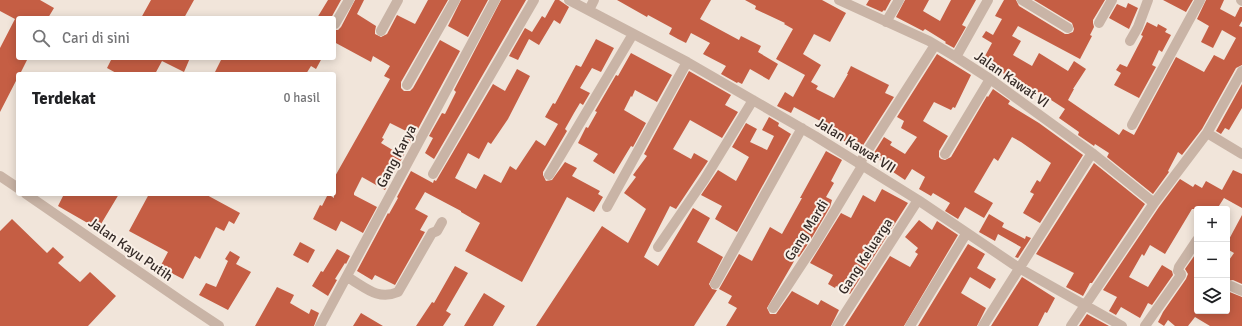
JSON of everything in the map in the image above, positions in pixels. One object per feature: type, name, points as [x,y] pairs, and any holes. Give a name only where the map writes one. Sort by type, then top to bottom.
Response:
[{"type":"street","points":[[336,22],[349,0]]},
{"type":"street","points":[[381,31],[398,0]]},
{"type":"street","points":[[407,85],[455,0]]},
{"type":"street","name":"Gang Karya","points":[[320,326],[496,0]]},
{"type":"street","points":[[433,174],[534,0]]},
{"type":"street","name":"Jalan Kawat VII","points":[[569,0],[687,62],[802,128],[918,200],[966,234],[1019,268],[1122,326]]},
{"type":"street","points":[[589,10],[594,0]]},
{"type":"street","name":"Jalan Kawat VI","points":[[839,0],[934,44],[956,57],[990,79],[1092,153],[1154,203]]},
{"type":"street","points":[[886,22],[899,0]]},
{"type":"street","points":[[956,57],[988,0]]},
{"type":"street","points":[[1022,0],[1068,28]]},
{"type":"street","points":[[1099,23],[1112,0]]},
{"type":"street","points":[[1130,40],[1138,27],[1148,0]]},
{"type":"street","points":[[1132,125],[1200,0]]},
{"type":"street","points":[[549,175],[633,34]]},
{"type":"street","name":"Gang Mardi","points":[[773,308],[815,244],[934,44]]},
{"type":"street","points":[[607,207],[687,62]]},
{"type":"street","points":[[1071,326],[1154,203],[1207,133],[1242,71]]},
{"type":"street","points":[[945,154],[990,79]]},
{"type":"street","points":[[658,247],[704,180],[753,100]]},
{"type":"street","points":[[715,284],[802,128]]},
{"type":"street","points":[[1207,133],[1242,154]]},
{"type":"street","points":[[983,326],[1092,153]]},
{"type":"street","points":[[0,176],[16,187]]},
{"type":"street","name":"Jalan Kayu Putih","points":[[29,196],[219,326]]},
{"type":"street","name":"Gang Keluarga","points":[[837,326],[918,200]]},
{"type":"street","points":[[347,277],[378,294],[392,294],[398,292],[432,233],[437,230],[442,222]]},
{"type":"street","points":[[910,326],[966,234]]},
{"type":"street","points":[[1145,326],[1181,276],[1178,269],[1196,242]]},
{"type":"street","points":[[1231,286],[1242,291]]},
{"type":"building","points":[[0,0],[40,0],[54,8],[49,16],[16,16],[16,60],[27,60],[21,72],[16,72],[16,81],[0,112],[0,48],[15,19],[0,11]]},
{"type":"building","points":[[151,0],[194,0],[185,16],[142,16]]},
{"type":"building","points":[[328,0],[341,0],[332,16],[318,16]]},
{"type":"building","points":[[355,0],[364,0],[357,14],[376,26],[375,34],[381,37],[387,34],[397,15],[415,24],[428,0],[448,0],[401,82],[401,88],[404,91],[410,91],[413,88],[440,40],[460,51],[385,190],[362,177],[354,195],[377,207],[363,233],[341,221],[336,231],[313,219],[320,205],[322,206],[327,196],[334,198],[334,196],[336,196],[336,174],[390,79],[384,76],[390,66],[373,56],[371,62],[336,43],[336,30],[338,30]],"holes":[[[390,123],[408,132],[396,152],[381,143]]]},
{"type":"building","points":[[461,0],[488,0],[468,37],[448,26]]},
{"type":"building","points":[[501,0],[526,0],[434,159],[425,153],[433,138],[429,136],[442,113],[445,114],[456,92],[454,90]]},
{"type":"building","points":[[555,0],[559,0],[569,7],[560,24],[554,20],[539,45],[529,39],[518,60],[509,56],[525,28],[532,32],[542,16],[545,18]]},
{"type":"building","points":[[617,0],[711,0],[700,19],[739,40],[741,36],[761,46],[758,52],[778,64],[769,80],[750,69],[742,84],[737,83],[721,74],[726,66],[703,54],[710,43],[691,33],[686,43],[669,34],[672,28],[648,15],[647,17]]},
{"type":"building","points":[[745,0],[822,0],[846,13],[830,42],[814,34],[803,54],[821,65],[811,82],[818,86],[816,89],[834,98],[851,66],[889,85],[885,93],[894,97],[860,150],[837,137],[840,132],[794,107],[791,113],[777,106],[785,92],[793,97],[805,75],[776,59],[793,29],[784,24],[785,23],[755,9],[756,6]]},
{"type":"building","points":[[869,0],[891,0],[885,11],[884,10],[882,12],[866,5]]},
{"type":"building","points":[[905,0],[929,0],[923,11],[940,21],[951,0],[976,0],[962,25],[966,27],[954,48],[925,29],[923,31],[896,17]]},
{"type":"building","points":[[1004,0],[1016,0],[1019,6],[1065,34],[1068,34],[1073,32],[1074,29],[1072,23],[1034,0],[1105,0],[1093,20],[1094,27],[1090,35],[1092,36],[1080,59],[1018,26],[1012,36],[1021,41],[1013,55],[1032,66],[1039,53],[1068,71],[1074,61],[1086,69],[1068,100],[1119,135],[1123,129],[1134,135],[1176,57],[1204,72],[1214,55],[1224,60],[1236,38],[1222,30],[1213,48],[1201,42],[1209,26],[1197,19],[1206,0],[1224,0],[1220,9],[1235,17],[1240,7],[1242,7],[1242,21],[1239,26],[1242,27],[1242,65],[1236,68],[1202,129],[1182,155],[1178,152],[1168,171],[1169,172],[1153,194],[1107,157],[1109,153],[1095,144],[1094,146],[1078,135],[1079,132],[1059,118],[1065,109],[1033,89],[1032,91],[1001,72],[1000,75],[990,70],[994,62],[985,56],[992,43],[982,37],[986,31],[993,35],[1002,19],[995,16]]},
{"type":"building","points":[[1163,0],[1193,0],[1186,12]]},
{"type":"building","points":[[1128,3],[1138,8],[1129,29],[1109,18],[1117,4],[1126,8]]},
{"type":"building","points":[[1147,22],[1157,27],[1158,24],[1167,29],[1165,32],[1171,35],[1162,52],[1159,50],[1152,65],[1156,67],[1139,98],[1114,85],[1121,73],[1116,70],[1120,64],[1127,67],[1143,36],[1141,35]]},
{"type":"building","points":[[596,39],[614,48],[601,72],[592,68],[580,88],[590,93],[583,105],[580,103],[574,113],[565,129],[567,131],[543,172],[543,175],[546,181],[552,180],[565,162],[577,168],[572,176],[600,191],[598,194],[603,197],[594,212],[567,197],[522,282],[465,251],[480,223],[425,192],[415,209],[428,216],[420,230],[425,232],[395,285],[375,275],[372,280],[357,271],[388,213],[389,214],[398,198],[397,197],[411,171],[433,183],[434,180],[436,181],[493,84],[505,91],[517,69],[530,76],[508,119],[491,144],[488,142],[479,159],[468,153],[455,178],[476,189],[484,174],[501,183],[510,166],[516,170],[536,140],[545,146],[558,124],[545,117],[553,103],[555,104],[576,65],[581,67]]},
{"type":"building","points":[[631,53],[672,75],[657,102],[635,90],[632,97],[631,96],[624,110],[646,123],[633,147],[631,146],[614,174],[593,161],[598,154],[578,143],[586,127],[588,128],[597,112],[595,111],[616,75],[618,76]]},
{"type":"building","points":[[937,54],[971,75],[955,108],[953,107],[951,110],[934,102],[923,121],[948,136],[939,151],[939,157],[941,159],[945,160],[951,157],[987,96],[988,97],[993,89],[1010,101],[1008,104],[1039,123],[1083,155],[1040,223],[1023,213],[1034,194],[1030,192],[1037,180],[1040,182],[1051,163],[1012,137],[998,161],[994,158],[974,192],[993,203],[984,218],[965,207],[958,219],[945,211],[950,203],[933,193],[931,196],[919,189],[925,177],[912,169],[905,180],[893,172],[896,169],[872,156],[884,137],[892,142],[890,145],[905,154],[917,137],[901,128],[904,121],[897,117]]},
{"type":"building","points":[[111,60],[189,60],[184,72],[162,61],[156,72],[114,72],[107,68]]},
{"type":"building","points":[[221,60],[321,60],[316,69],[311,66],[307,72],[215,72]]},
{"type":"building","points":[[689,71],[731,95],[725,105],[738,112],[722,138],[690,120],[673,149],[691,159],[694,153],[708,161],[676,209],[670,206],[644,257],[658,266],[693,208],[710,218],[697,242],[723,257],[709,284],[712,289],[717,290],[694,326],[536,326],[602,226],[628,243],[646,209],[624,193],[636,177],[633,175],[647,156],[644,154]]},
{"type":"building","points":[[1242,84],[1242,108],[1229,130],[1225,128],[1221,134],[1216,131]]},
{"type":"building","points":[[769,117],[779,123],[778,126],[791,134],[737,232],[715,219],[722,206],[701,195],[718,170],[736,181],[749,157],[732,147],[746,123],[757,129],[750,142],[767,150],[774,136],[762,130]]},
{"type":"building","points":[[826,151],[842,160],[831,181],[834,183],[826,197],[832,200],[830,207],[810,241],[799,257],[797,256],[767,308],[770,314],[776,314],[792,291],[818,305],[821,300],[839,310],[831,326],[726,326],[737,308],[728,303],[732,296],[719,289],[739,254],[752,261],[770,227],[782,234]]},
{"type":"building","points":[[1094,163],[1145,204],[1092,283],[1090,283],[1083,296],[1066,287],[1074,273],[1036,254]]},
{"type":"building","points":[[1233,170],[1242,174],[1242,208],[1224,198],[1219,206],[1194,206],[1194,209],[1192,209],[1165,254],[1150,245],[1144,256],[1142,254],[1129,277],[1148,287],[1162,265],[1172,271],[1173,275],[1152,305],[1148,303],[1140,318],[1121,307],[1116,315],[1109,311],[1117,297],[1103,290],[1159,207],[1180,179],[1193,187],[1195,184],[1202,188],[1206,181],[1222,190]]},
{"type":"building","points":[[882,189],[908,203],[850,294],[836,286],[835,288],[828,284],[833,275],[810,263],[841,213],[851,218],[863,195],[875,202]]},
{"type":"building","points":[[63,196],[118,196],[98,229],[58,206]]},
{"type":"building","points":[[148,196],[209,196],[240,213],[234,224],[229,221],[224,231],[216,227],[200,259],[195,256],[183,279],[160,267],[168,252],[129,231]]},
{"type":"building","points":[[989,214],[1004,223],[1002,227],[1025,239],[1026,236],[1031,238],[1018,258],[1015,257],[1021,247],[998,234],[995,241],[979,232]]},
{"type":"building","points":[[1242,215],[1242,284],[1233,280],[1230,280],[1230,259],[1234,253],[1230,251],[1230,237]]},
{"type":"building","points":[[12,219],[47,253],[53,247],[64,257],[58,263],[80,282],[90,272],[116,296],[88,326],[0,326],[0,231]]},
{"type":"building","points":[[919,220],[932,230],[937,221],[958,235],[904,326],[845,326],[890,256],[910,267],[918,254],[915,252],[918,248],[905,237]]},
{"type":"building","points":[[300,242],[315,250],[308,263],[293,255]]},
{"type":"building","points":[[968,244],[985,254],[977,268],[996,279],[990,289],[970,277],[961,293],[986,308],[977,326],[918,326]]},
{"type":"building","points":[[337,249],[350,256],[335,279],[337,280],[328,296],[312,286],[321,271],[323,272]]},
{"type":"building","points":[[230,251],[240,257],[236,264],[251,272],[228,310],[199,295],[206,283],[216,287],[228,261],[225,259]]},
{"type":"building","points":[[1194,256],[1194,314],[1230,314],[1230,292],[1242,297],[1242,326],[1210,326],[1195,317],[1188,326],[1175,326],[1168,320],[1164,326],[1158,322],[1163,312],[1186,279],[1188,274],[1185,269]]},
{"type":"building","points":[[455,266],[468,273],[446,311],[451,314],[443,326],[416,326],[432,302],[434,303]]},
{"type":"building","points":[[1022,277],[1055,298],[1047,313],[1045,312],[1038,326],[991,326]]},
{"type":"building","points":[[277,287],[294,295],[290,303],[309,314],[311,309],[319,313],[314,326],[255,326]]},
{"type":"building","points":[[484,293],[505,306],[493,326],[464,326]]},
{"type":"building","points":[[361,313],[383,326],[353,326]]},
{"type":"building","points":[[1087,314],[1109,326],[1079,326]]}]
